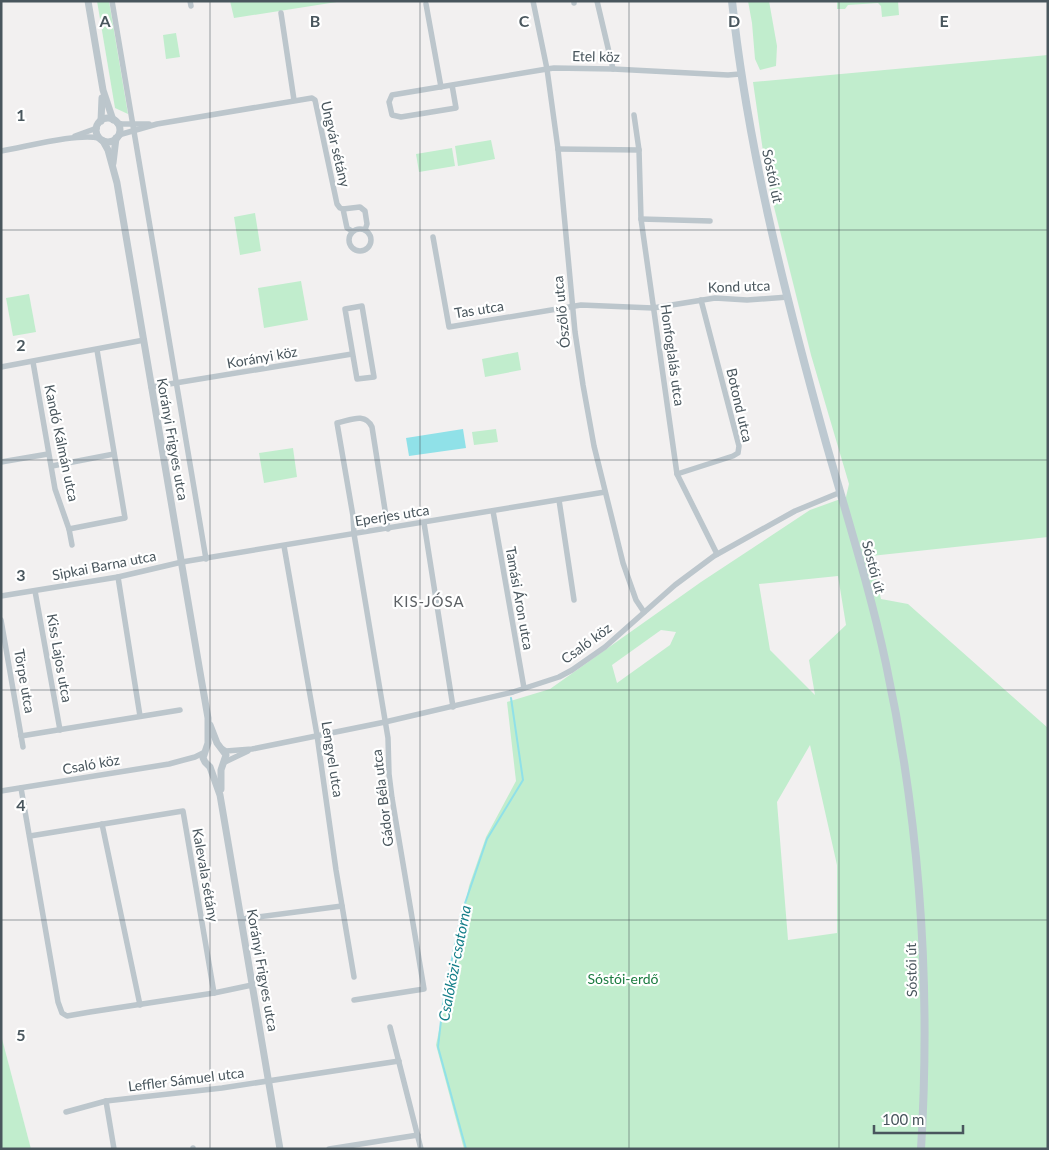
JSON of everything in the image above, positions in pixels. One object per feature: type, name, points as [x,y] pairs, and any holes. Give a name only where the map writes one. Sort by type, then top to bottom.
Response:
[{"type":"main road","name":"Sóstói út","points":[[732,1],[740,74],[760,175],[788,297],[867,584],[898,722],[912,818],[924,966],[925,1049],[921,1149]]},
{"type":"street","points":[[63,139],[97,128],[102,121],[102,90],[88,1]]},
{"type":"street","name":"Korányi Frigyes utca","points":[[112,1],[206,559]]},
{"type":"street","name":"Ószőlő utca","points":[[534,1],[547,69],[558,149],[573,307],[583,385],[594,446],[623,563],[636,600],[644,612]]},
{"type":"street","points":[[598,1],[613,69]]},
{"type":"street","points":[[426,4],[441,87]]},
{"type":"street","points":[[1,151],[63,139],[91,137],[110,142],[133,128],[294,100],[281,13]]},
{"type":"street","name":"Etel köz","points":[[452,85],[456,108],[401,117],[392,114],[389,102],[392,95],[441,87],[452,85],[547,69],[554,68],[740,74]]},
{"type":"street","points":[[102,90],[120,131],[116,138]]},
{"type":"street","name":"Ungvár sétány","points":[[294,100],[312,98],[315,100],[333,190],[337,204],[343,209],[348,228],[352,232],[349,238],[350,246],[356,251],[364,251],[370,245],[371,239],[370,234],[365,230],[367,224],[365,210],[360,207],[343,209]]},
{"type":"street","name":"Honfoglalás utca","points":[[634,115],[639,150],[642,219],[676,474],[717,554]]},
{"type":"street","points":[[102,121],[106,119],[115,121],[133,128]]},
{"type":"street","points":[[97,128],[101,139]]},
{"type":"street","name":"Korányi Frigyes utca","points":[[113,166],[116,138]]},
{"type":"street","name":"Korányi Frigyes utca","points":[[101,139],[108,150],[113,166],[208,718],[214,736],[226,755],[220,795]]},
{"type":"street","points":[[558,149],[639,150]]},
{"type":"street","points":[[642,219],[710,221]]},
{"type":"street","points":[[352,232],[360,228],[365,230]]},
{"type":"street","name":"Tas utca","points":[[433,237],[449,327],[573,307]]},
{"type":"street","name":"Kond utca","points":[[573,307],[581,305],[654,308],[715,298],[746,300],[788,297]]},
{"type":"street","name":"Botond utca","points":[[676,474],[738,453],[739,446],[701,300]]},
{"type":"street","points":[[362,306],[374,377],[357,380],[352,354],[345,309],[362,306]]},
{"type":"street","points":[[1,367],[144,340]]},
{"type":"street","points":[[69,529],[125,518],[97,350]]},
{"type":"street","name":"Korányi köz","points":[[151,387],[352,354]]},
{"type":"street","name":"Kandó Kálmán utca","points":[[33,362],[55,489],[69,529],[72,545]]},
{"type":"street","name":"Gádor Béla utca","points":[[354,1000],[424,989],[391,790],[389,774],[390,753],[337,423],[363,418],[369,421],[372,427],[388,529]]},
{"type":"street","points":[[1,462],[48,454]]},
{"type":"street","points":[[52,466],[114,454]]},
{"type":"street","name":"Eperjes utca","points":[[182,562],[606,492]]},
{"type":"street","name":"Csaló köz","points":[[221,748],[226,750],[252,749],[385,722],[524,688],[559,677],[605,647],[675,585],[717,554],[795,511],[841,492]]},
{"type":"street","points":[[559,500],[574,600]]},
{"type":"street","name":"Tamási Áron utca","points":[[493,511],[524,688]]},
{"type":"street","points":[[424,523],[453,706]]},
{"type":"street","name":"Lengyel utca","points":[[284,546],[317,735],[354,977]]},
{"type":"street","name":"Sipkai Barna utca","points":[[1,596],[118,577],[182,562]]},
{"type":"street","points":[[118,577],[140,716]]},
{"type":"street","name":"Kiss Lajos utca","points":[[35,591],[60,730]]},
{"type":"street","name":"Törpe utca","points":[[1,620],[23,747]]},
{"type":"street","points":[[21,736],[180,710]]},
{"type":"street","name":"Korányi Frigyes utca","points":[[208,718],[207,765],[220,795],[280,1149]]},
{"type":"street","points":[[206,751],[214,746],[221,748]]},
{"type":"street","name":"Csaló köz","points":[[224,763],[252,749]]},
{"type":"street","name":"Csaló köz","points":[[1,792],[169,764],[195,757],[206,751]]},
{"type":"street","name":"Csaló köz","points":[[185,760],[207,765]]},
{"type":"street","points":[[207,765],[217,768],[224,763]]},
{"type":"street","points":[[21,788],[58,1002],[62,1013],[67,1016],[252,985]]},
{"type":"street","name":"Kalevala sétány","points":[[30,836],[183,811],[214,992]]},
{"type":"street","points":[[102,824],[140,1005]]},
{"type":"street","points":[[242,919],[342,906]]},
{"type":"street","points":[[390,1027],[421,1149]]},
{"type":"street","name":"Leffler Sámuel utca","points":[[66,1112],[106,1102],[399,1061]]},
{"type":"street","points":[[106,1102],[114,1149]]},
{"type":"street","points":[[329,1149],[418,1135]]},
{"type":"green space","points":[[97,1],[109,1],[128,114],[115,108]]},
{"type":"green space","points":[[230,1],[343,1],[234,18]]},
{"type":"green space","points":[[748,1],[769,1],[777,46],[776,66],[760,70],[755,59]]},
{"type":"green space","points":[[837,1],[898,1],[899,15],[882,17],[881,6],[878,3],[848,5],[845,9],[837,9]]},
{"type":"green space","points":[[176,33],[180,57],[166,59],[163,35]]},
{"type":"green space","name":"Sóstói-erdő","points":[[1048,55],[1048,537],[871,556],[881,599],[908,604],[1048,728],[1048,1149],[464,1149],[436,1045],[469,886],[486,837],[516,781],[507,702],[550,689],[701,582],[810,510],[846,497],[849,484],[811,355],[767,179],[753,82]],"holes":[[[838,576],[846,625],[809,660],[815,695],[770,650],[759,584]],[[661,630],[676,632],[670,645],[617,683],[612,665]],[[810,745],[837,865],[837,933],[788,940],[777,802]]]},
{"type":"green space","points":[[491,140],[495,159],[458,166],[455,146]]},
{"type":"green space","points":[[452,148],[455,166],[419,172],[416,154]]},
{"type":"green space","points":[[255,213],[261,251],[240,255],[234,217]]},
{"type":"green space","points":[[301,281],[308,320],[264,328],[258,288]]},
{"type":"green space","points":[[29,294],[36,332],[13,336],[6,298]]},
{"type":"green space","points":[[518,352],[521,370],[485,377],[482,359]]},
{"type":"green space","points":[[496,429],[498,442],[474,445],[472,432]]},
{"type":"green space","points":[[293,448],[297,477],[264,483],[259,453]]},
{"type":"green space","points":[[1,1035],[31,1149],[1,1149]]},
{"type":"water","points":[[463,429],[466,448],[409,456],[406,438]]},
{"type":"waterway","name":"Csalóközi-csatorna","points":[[466,1149],[438,1047],[443,1003],[461,915],[487,839],[523,780],[511,698]]},
{"type":"district","name":"KIS-JÓSA","points":[[429,601]]}]
